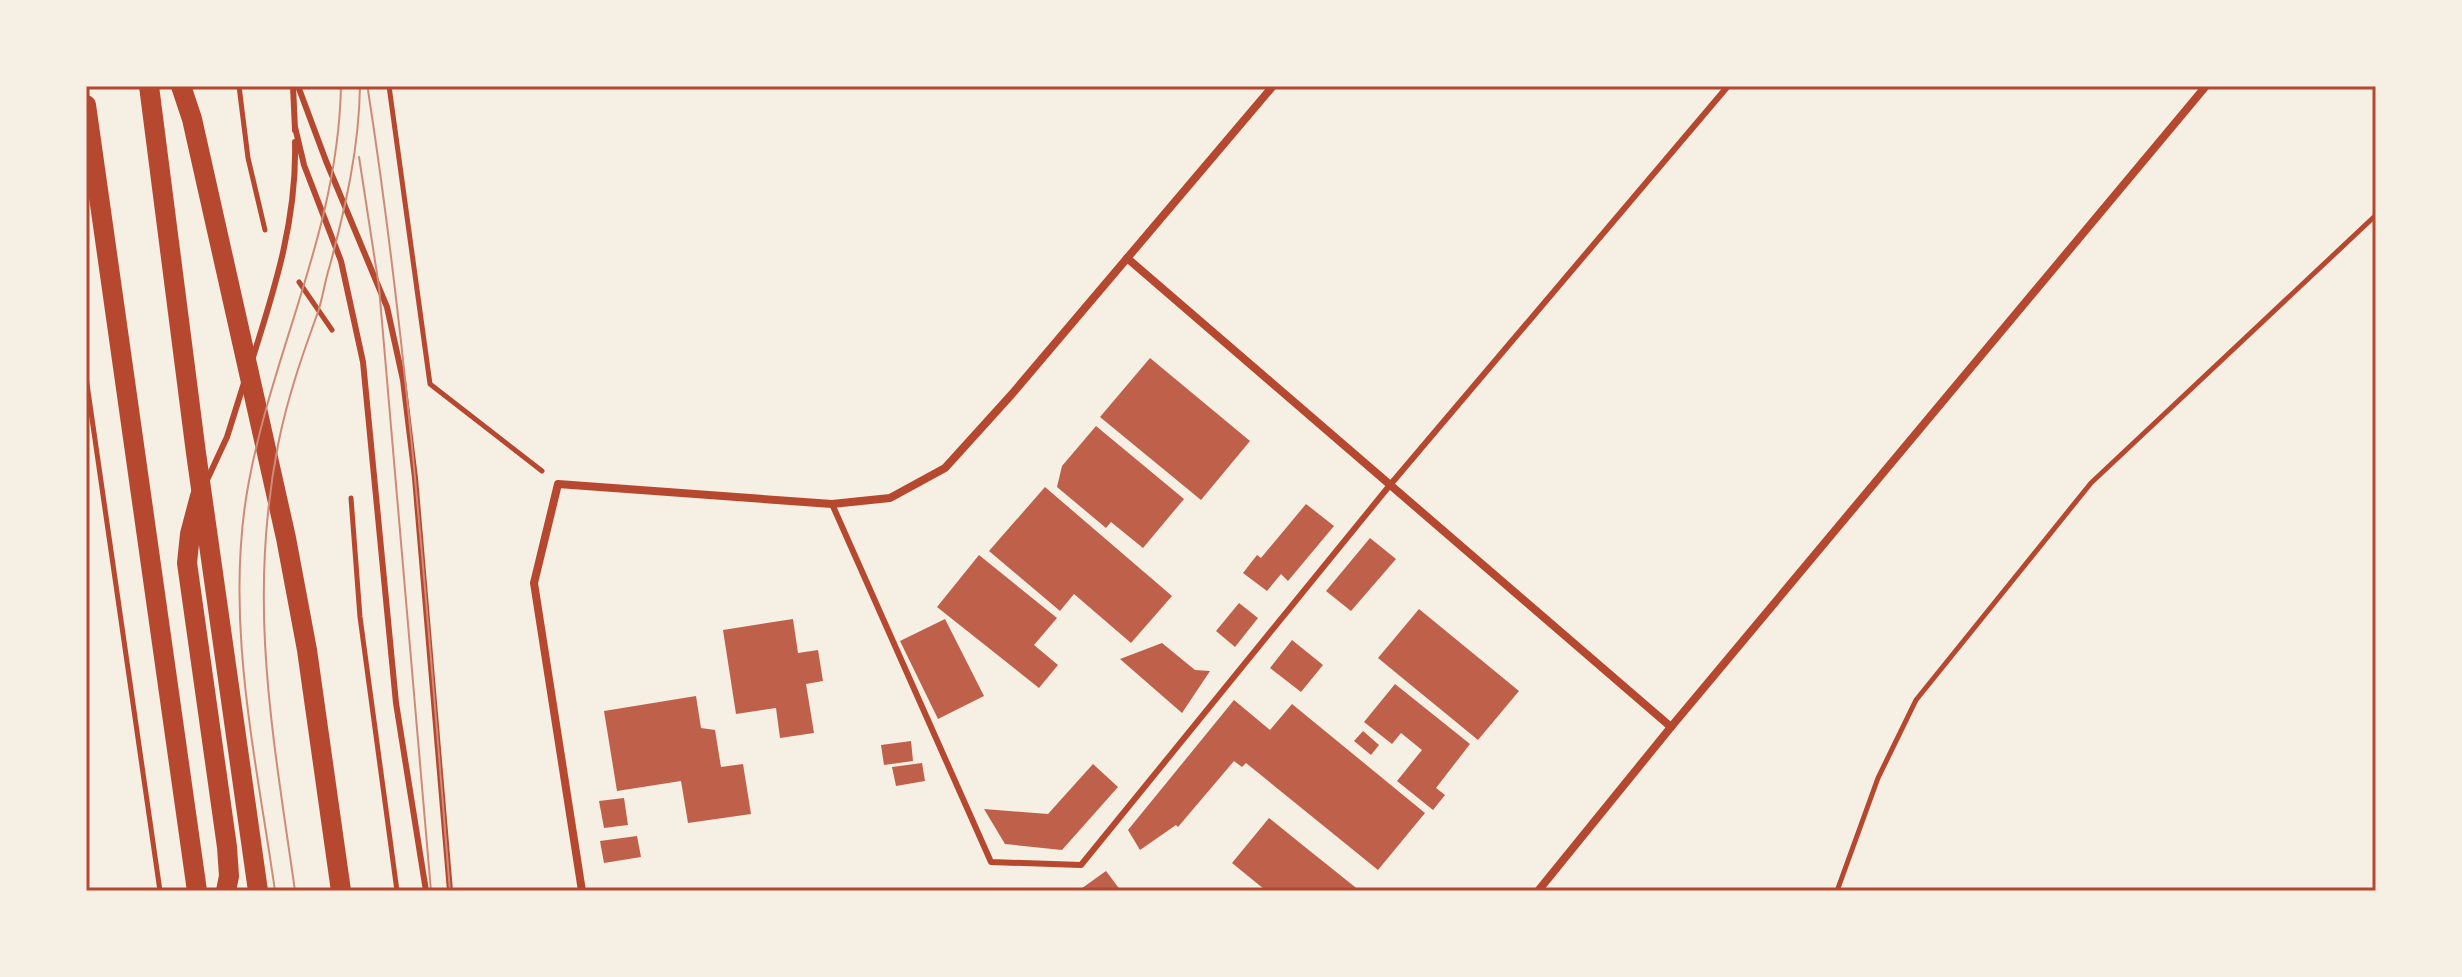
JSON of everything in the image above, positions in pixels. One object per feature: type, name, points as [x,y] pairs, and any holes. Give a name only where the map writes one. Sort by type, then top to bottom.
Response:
[{"type":"main road","points":[[149,86],[258,891]]},
{"type":"main road","points":[[181,86],[192,119],[307,650],[341,891]]},
{"type":"main road","points":[[86,105],[197,891]]},
{"type":"main road","points":[[202,491],[190,534],[187,563],[227,847],[229,876],[226,891]]},
{"type":"street","points":[[582,891],[534,583],[558,484],[832,504],[890,498],[945,468],[1012,394],[1273,86]]},
{"type":"street","points":[[1538,891],[2206,86]]},
{"type":"street","points":[[1127,258],[1671,727]]},
{"type":"lane","points":[[202,491],[227,437],[283,258],[293,207],[296,86]]},
{"type":"lane","points":[[296,86],[387,307],[403,380],[415,478],[450,891]]},
{"type":"lane","points":[[832,504],[991,862],[1081,865],[1390,485],[1728,86]]},
{"type":"lane","points":[[295,127],[304,165],[341,261],[363,362],[396,703],[426,891]]},
{"type":"path","points":[[239,86],[248,158],[262,226]]},
{"type":"path","points":[[389,86],[430,384],[558,484]]},
{"type":"path","points":[[1837,891],[1878,778],[1916,700],[2091,483],[2376,215]]},
{"type":"path","points":[[86,377],[160,891]]},
{"type":"building","points":[[1150,358],[1250,441],[1201,500],[1100,417]]},
{"type":"building","points":[[1096,426],[1184,499],[1143,548],[1111,522],[1106,528],[1057,487],[1062,466]]},
{"type":"building","points":[[1045,487],[1172,596],[1131,643],[1074,594],[1060,611],[989,551]]},
{"type":"building","points":[[1306,504],[1334,526],[1288,581],[1281,574],[1267,591],[1243,573],[1257,555],[1261,558]]},
{"type":"building","points":[[1370,538],[1396,559],[1351,611],[1326,591]]},
{"type":"building","points":[[979,555],[1057,618],[1034,645],[1058,665],[1039,688],[937,607]]},
{"type":"building","points":[[1239,603],[1258,618],[1235,647],[1216,631]]},
{"type":"building","points":[[1419,609],[1519,691],[1478,740],[1378,658]]},
{"type":"building","points":[[793,619],[798,653],[818,650],[823,681],[806,684],[814,733],[780,738],[776,708],[736,714],[723,630]]},
{"type":"building","points":[[945,619],[984,696],[938,719],[900,641]]},
{"type":"building","points":[[1292,640],[1323,665],[1301,692],[1270,668]]},
{"type":"building","points":[[1162,643],[1195,670],[1210,671],[1182,713],[1120,659]]},
{"type":"building","points":[[1395,684],[1470,744],[1436,788],[1445,795],[1433,810],[1397,781],[1422,750],[1401,733],[1392,744],[1364,722]]},
{"type":"building","points":[[696,696],[701,728],[715,730],[721,767],[743,764],[751,814],[688,823],[681,781],[617,791],[604,711]]},
{"type":"building","points":[[1234,700],[1270,730],[1292,704],[1425,813],[1378,870],[1246,763],[1242,767],[1234,761],[1178,827],[1176,825],[1140,850],[1128,830]]},
{"type":"building","points":[[1363,731],[1379,745],[1371,755],[1354,741]]},
{"type":"building","points":[[911,741],[913,761],[884,765],[881,745]]},
{"type":"building","points":[[922,763],[925,781],[896,786],[892,767]]},
{"type":"building","points":[[1093,764],[1118,787],[1062,850],[1005,844],[984,809],[1048,814]]},
{"type":"building","points":[[624,798],[628,825],[604,828],[599,801]]},
{"type":"building","points":[[1269,818],[1360,891],[1262,891],[1264,889],[1232,863]]},
{"type":"building","points":[[637,836],[641,857],[604,863],[600,841]]},
{"type":"building","points":[[1106,871],[1121,891],[1078,891]]},
{"type":"tram line","points":[[275,891],[245,686],[239,583],[242,532],[260,431],[304,286],[329,189],[341,86]]},
{"type":"tram line","points":[[295,891],[272,723],[264,614],[264,559],[278,445],[320,306],[346,198],[357,132],[360,86]]},
{"type":"tram line","points":[[368,90],[406,389],[450,891]]},
{"type":"tram line","points":[[359,157],[379,287],[431,891]]}]
